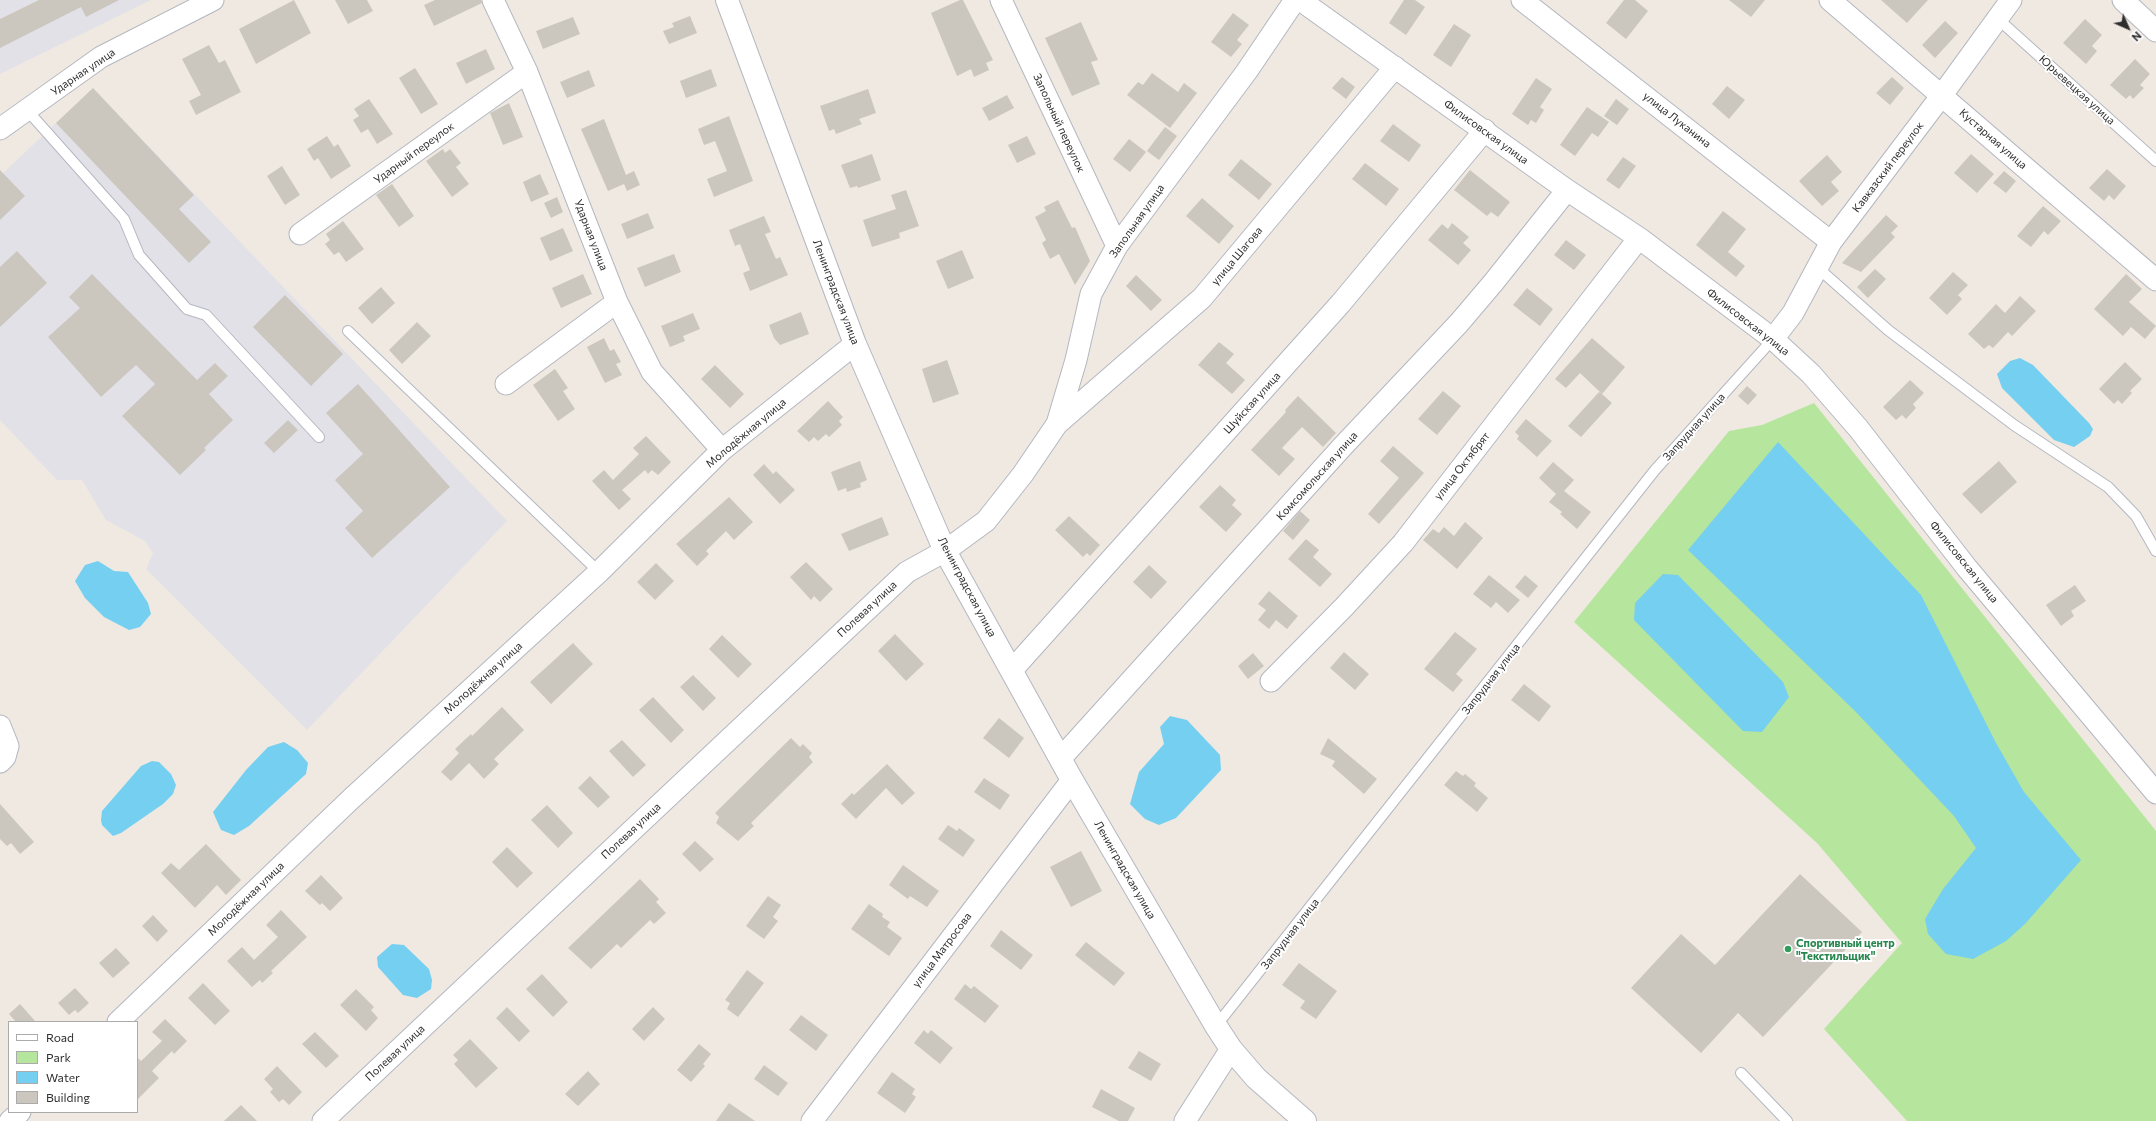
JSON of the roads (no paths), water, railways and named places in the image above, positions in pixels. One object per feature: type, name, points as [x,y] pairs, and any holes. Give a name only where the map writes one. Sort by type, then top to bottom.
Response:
[{"type":"street","name":"Ударная улица","points":[[0,129],[101,57],[213,0]]},
{"type":"street","name":"Ударная улица","points":[[493,0],[527,72],[617,302],[652,372],[722,450]]},
{"type":"street","name":"Ленинградская улица","points":[[727,0],[856,344],[945,551],[1072,780],[1216,1026],[1232,1049],[1256,1078],[1305,1121]]},
{"type":"street","name":"Запольный переулок","points":[[1002,0],[1117,246]]},
{"type":"street","name":"Запольная улица","points":[[945,551],[986,521],[1022,474],[1057,424],[1076,360],[1091,294],[1117,246],[1247,71],[1295,0]]},
{"type":"street","name":"Филисовская улица","points":[[1300,0],[1485,130],[1567,190],[1639,238],[1773,339],[1811,374],[1858,428],[1967,568],[2156,793]]},
{"type":"street","name":"улица Луканина","points":[[1522,0],[1831,242]]},
{"type":"street","name":"Кустарная улица","points":[[1830,0],[2156,280]]},
{"type":"street","name":"Кавказский переулок","points":[[1773,339],[1793,313],[1831,242],[1942,95],[2011,0]]},
{"type":"street","points":[[2123,0],[2156,31]]},
{"type":"street","name":"улица Шагова","points":[[1057,424],[1202,298],[1395,67]]},
{"type":"street","name":"Ударный переулок","points":[[300,234],[527,72]]},
{"type":"street","name":"Шуйская улица","points":[[1012,670],[1341,303],[1485,130]]},
{"type":"street","name":"Комсомольская улица","points":[[1061,758],[1343,446],[1459,323],[1494,283],[1567,190]]},
{"type":"street","name":"улица Октябрят","points":[[1271,681],[1344,607],[1403,542],[1639,238]]},
{"type":"street","points":[[506,384],[617,302]]},
{"type":"street","name":"Молодёжная улица","points":[[119,1021],[350,799],[599,572],[722,450],[856,344]]},
{"type":"street","name":"Полевая улица","points":[[324,1121],[907,572],[945,551]]},
{"type":"street","points":[[0,726],[8,746],[5,757],[0,762]]},
{"type":"street","name":"улица Матросова","points":[[812,1121],[1072,780]]},
{"type":"street","points":[[1184,1121],[1232,1049]]},
{"type":"street","points":[[10,1121],[19,1113]]},
{"type":"lane","name":"Юрьевецкая улица","points":[[1998,19],[2156,161]]},
{"type":"lane","points":[[28,110],[124,219],[139,255],[187,309],[206,315],[319,437]]},
{"type":"lane","points":[[1818,268],[1894,335],[2014,424],[2108,487],[2136,516],[2156,551]]},
{"type":"lane","points":[[348,331],[599,572]]},
{"type":"lane","name":"Запрудная улица","points":[[1216,1026],[1655,470],[1773,339]]},
{"type":"lane","points":[[1741,1073],[1787,1121]]},
{"type":"water","points":[[2020,358],[2033,365],[2089,423],[2093,429],[2090,436],[2074,447],[2054,440],[2002,388],[1997,374],[2010,361]]},
{"type":"water","points":[[1778,442],[1921,595],[1996,743],[2024,792],[2081,860],[2025,924],[2006,941],[1973,959],[1946,954],[1928,934],[1925,919],[1943,889],[1976,848],[1954,816],[1855,711],[1688,550]]},
{"type":"water","points":[[98,561],[114,571],[128,572],[148,603],[151,614],[140,627],[129,630],[104,617],[85,598],[75,581],[85,565]]},
{"type":"water","points":[[1663,574],[1678,575],[1783,682],[1789,697],[1762,732],[1743,731],[1634,620],[1635,603]]},
{"type":"water","points":[[1170,716],[1187,720],[1220,755],[1221,770],[1176,818],[1159,825],[1145,819],[1130,804],[1139,772],[1164,744],[1160,727]]},
{"type":"water","points":[[284,742],[297,750],[308,763],[306,774],[249,826],[234,835],[221,830],[213,812],[246,770],[268,747]]},
{"type":"water","points":[[152,761],[159,762],[171,774],[176,785],[173,794],[163,804],[121,833],[113,836],[102,825],[102,811],[141,766]]},
{"type":"water","points":[[392,944],[404,945],[429,969],[432,980],[431,989],[417,998],[403,995],[378,967],[377,957]]},
{"type":"place","name":"Спортивный центр \"Текстильщик\"","points":[[1788,949]]}]
